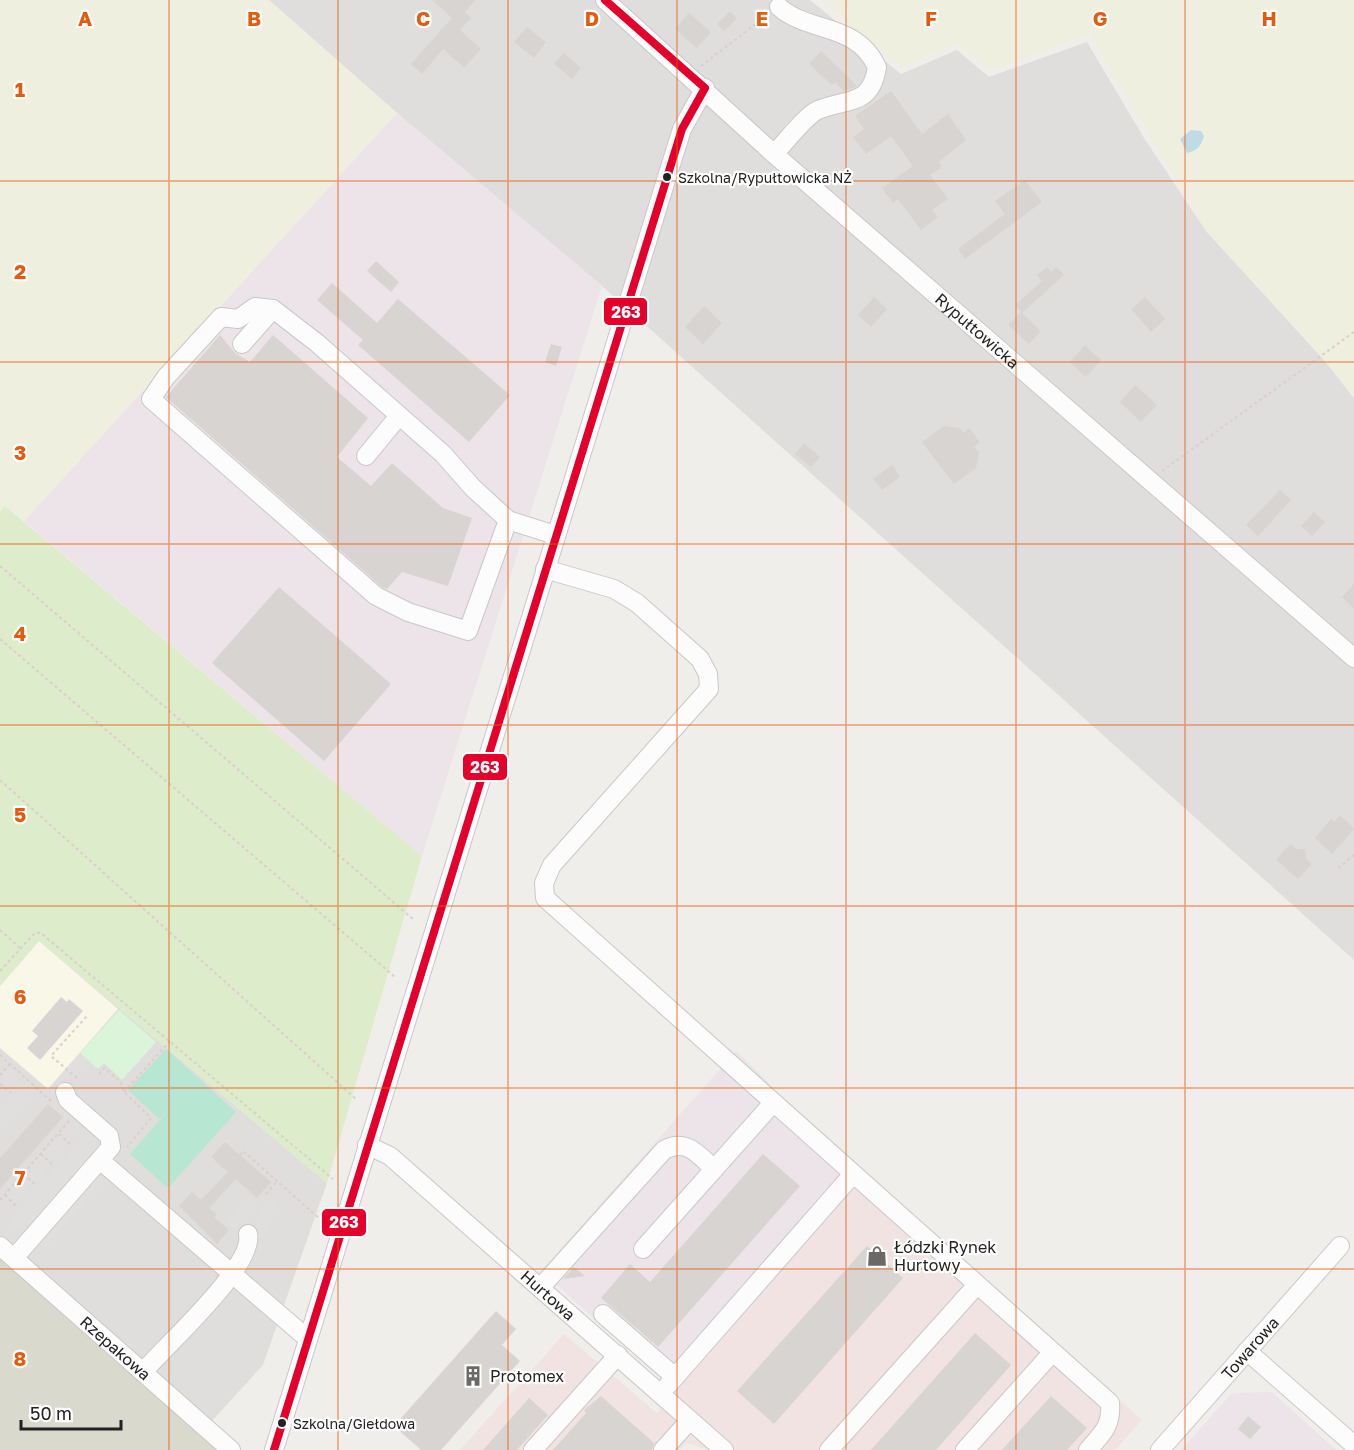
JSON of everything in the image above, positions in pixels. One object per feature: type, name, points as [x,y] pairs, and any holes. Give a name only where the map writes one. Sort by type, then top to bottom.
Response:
[{"type":"street","name":"Rypułtowicka","points":[[605,0],[705,88],[774,154],[1354,658]]},
{"type":"street","points":[[774,154],[816,111],[857,100],[870,88],[877,67],[871,54],[840,31],[790,16],[779,7]]},
{"type":"street","points":[[274,1450],[682,129],[705,88]]},
{"type":"street","points":[[508,520],[468,631],[408,612],[376,596],[151,399],[166,377],[221,317],[238,319],[255,307],[273,309],[317,343],[398,417],[443,454],[473,488],[508,520],[555,536]]},
{"type":"street","points":[[242,344],[273,309]]},
{"type":"street","points":[[366,456],[398,417]]},
{"type":"street","points":[[545,569],[614,589],[637,603],[700,659],[708,674],[709,689],[552,865],[544,883],[545,898],[574,921],[976,1286],[1110,1403],[1112,1417],[1104,1432],[1088,1450]]},
{"type":"street","points":[[7,1252],[106,1154],[109,1136],[66,1098],[66,1091]]},
{"type":"street","points":[[643,1249],[773,1103]]},
{"type":"street","name":"Hurtowa","points":[[367,1145],[390,1156],[724,1450]]},
{"type":"street","points":[[540,1288],[664,1150],[674,1145],[685,1145],[693,1149],[714,1169]]},
{"type":"street","points":[[106,1154],[234,1274],[308,1339]]},
{"type":"street","points":[[661,1393],[854,1174]]},
{"type":"street","points":[[143,1372],[234,1274],[250,1245],[248,1234]]},
{"type":"street","name":"Towarowa","points":[[1160,1450],[1340,1246]]},
{"type":"street","name":"Rzepakowa","points":[[7,1252],[231,1450]]},
{"type":"street","points":[[829,1450],[976,1286]]},
{"type":"street","points":[[603,1314],[675,1377]]},
{"type":"street","points":[[1247,1351],[1354,1445]]},
{"type":"street","points":[[965,1450],[1052,1353]]},
{"type":"street","points":[[533,1450],[618,1355]]},
{"type":"street","points":[[663,1450],[690,1420]]},
{"type":"path","points":[[689,75],[779,7]]},
{"type":"path","points":[[1151,480],[1354,332]]},
{"type":"path","points":[[0,566],[413,919]]},
{"type":"path","points":[[0,639],[395,977]]},
{"type":"path","points":[[0,780],[357,1100]]},
{"type":"path","points":[[1338,868],[1354,855]]},
{"type":"path","points":[[0,930],[20,948]]},
{"type":"path","points":[[0,971],[36,932],[46,937],[171,1040],[333,1179]]},
{"type":"path","points":[[66,1091],[51,1056],[88,1014]]},
{"type":"path","points":[[124,1092],[171,1040]]},
{"type":"path","points":[[0,1055],[10,1064],[66,1091]]},
{"type":"path","points":[[0,1075],[10,1064]]},
{"type":"path","points":[[99,1074],[104,1068],[121,1082],[120,1088],[151,1118],[126,1148],[106,1154]]},
{"type":"path","points":[[0,1084],[11,1093]]},
{"type":"path","points":[[0,1200],[79,1110]]},
{"type":"path","points":[[58,1134],[71,1145]]},
{"type":"path","points":[[240,1155],[243,1151],[320,1219]]},
{"type":"path","points":[[41,1154],[54,1165]]},
{"type":"path","points":[[23,1174],[36,1185]]},
{"type":"path","points":[[266,1194],[277,1181]]},
{"type":"path","points":[[5,1195],[17,1207]]},
{"type":"shaded area","points":[[269,0],[810,0],[901,74],[957,50],[989,77],[1087,42],[1144,138],[1206,231],[1325,361],[1354,398],[1354,960],[602,286],[397,113]]},
{"type":"shaded area","points":[[397,113],[602,286],[422,856],[24,521]]},
{"type":"shaded area","points":[[39,941],[327,1183],[263,1365],[200,1434],[0,1256],[0,985]]},
{"type":"shaded area","points":[[39,941],[118,1009],[48,1089],[0,1048],[0,986]]},
{"type":"shaded area","points":[[736,1051],[803,1122],[867,1178],[676,1392],[541,1271]]},
{"type":"shaded area","points":[[80,1053],[88,1060],[57,1097],[49,1091]]},
{"type":"shaded area","points":[[11,1068],[20,1076],[9,1089],[0,1081]]},
{"type":"shaded area","points":[[26,1081],[34,1089],[0,1128],[0,1111]]},
{"type":"shaded area","points":[[76,1116],[85,1123],[69,1141],[60,1134]]},
{"type":"shaded area","points":[[91,1129],[100,1137],[95,1143],[103,1150],[30,1233],[22,1226],[18,1230],[9,1222]]},
{"type":"shaded area","points":[[59,1136],[67,1144],[51,1162],[43,1154]]},
{"type":"shaded area","points":[[41,1156],[50,1164],[34,1182],[25,1174]]},
{"type":"shaded area","points":[[96,1173],[104,1180],[44,1248],[37,1241]]},
{"type":"shaded area","points":[[24,1176],[32,1184],[15,1203],[7,1195]]},
{"type":"shaded area","name":"Łódzki Rynek Hurtowy","points":[[867,1178],[1142,1420],[1115,1450],[708,1450],[687,1443],[680,1450],[460,1450],[564,1334],[657,1413]]},
{"type":"shaded area","points":[[250,1195],[258,1202],[235,1229],[227,1222]]},
{"type":"shaded area","points":[[268,1197],[278,1201],[262,1238],[252,1233]]},
{"type":"shaded area","points":[[0,1256],[218,1450],[0,1450]]},
{"type":"shaded area","points":[[1272,1392],[1336,1450],[1181,1450],[1232,1393]]},
{"type":"green space","points":[[0,0],[269,0],[397,113],[24,521],[6,506],[0,512]]},
{"type":"green space","points":[[820,0],[1354,0],[1354,398],[1325,361],[1206,231],[1089,34],[990,71],[958,43],[902,67]]},
{"type":"green space","points":[[5,506],[422,856],[327,1183],[39,941],[0,986],[0,512]]},
{"type":"green space","points":[[119,1010],[156,1042],[122,1080],[104,1063],[98,1069],[80,1053]]},
{"type":"green space","points":[[166,1049],[236,1112],[168,1188],[130,1154],[169,1110],[159,1119],[128,1090]]},
{"type":"water","points":[[1191,130],[1201,131],[1204,136],[1194,151],[1187,153],[1180,139]]},
{"type":"building","points":[[432,0],[476,0],[465,12],[471,18],[460,30],[481,49],[464,68],[443,49],[422,74],[411,64],[452,18]]},
{"type":"building","points":[[730,11],[737,19],[724,31],[717,24]]},
{"type":"building","points":[[689,13],[711,32],[697,48],[675,29]]},
{"type":"building","points":[[527,27],[546,42],[534,58],[514,42]]},
{"type":"building","points":[[821,51],[857,86],[844,91],[835,82],[832,85],[809,64]]},
{"type":"building","points":[[564,53],[581,68],[572,79],[554,64]]},
{"type":"building","points":[[891,91],[922,134],[948,114],[966,140],[939,162],[942,167],[930,175],[948,199],[932,210],[938,217],[921,230],[898,199],[893,203],[882,188],[913,166],[891,136],[866,154],[853,137],[864,129],[855,116]]},
{"type":"building","points":[[1025,180],[1042,202],[965,259],[958,249],[1005,214],[995,201]]},
{"type":"building","points":[[376,261],[399,282],[391,292],[367,271]]},
{"type":"building","points":[[1047,267],[1051,272],[1056,267],[1064,275],[1022,313],[1015,305],[1042,281],[1037,275]]},
{"type":"building","points":[[332,283],[377,323],[398,299],[510,395],[469,442],[358,345],[363,340],[317,300]]},
{"type":"building","points":[[874,297],[887,309],[871,327],[858,315]]},
{"type":"building","points":[[1145,297],[1165,319],[1151,332],[1131,309]]},
{"type":"building","points":[[704,306],[722,323],[703,344],[685,327]]},
{"type":"building","points":[[1021,312],[1041,331],[1029,344],[1008,325]]},
{"type":"building","points":[[220,335],[235,353],[250,362],[273,335],[368,418],[337,457],[371,486],[392,463],[443,508],[472,518],[448,586],[402,572],[387,589],[382,587],[166,397]]},
{"type":"building","points":[[551,344],[562,347],[556,366],[545,362]]},
{"type":"building","points":[[1085,345],[1101,360],[1086,377],[1070,362]]},
{"type":"building","points":[[1135,385],[1157,405],[1141,422],[1120,402]]},
{"type":"building","points":[[944,426],[960,428],[963,433],[969,428],[980,442],[974,447],[979,453],[976,468],[954,484],[922,442]]},
{"type":"building","points":[[804,443],[820,457],[811,467],[795,454]]},
{"type":"building","points":[[892,465],[900,477],[882,490],[873,479]]},
{"type":"building","points":[[1280,490],[1291,500],[1258,536],[1246,525]]},
{"type":"building","points":[[1314,512],[1325,522],[1312,536],[1301,526]]},
{"type":"building","points":[[1354,584],[1354,609],[1342,597]]},
{"type":"building","points":[[279,587],[391,684],[324,761],[212,663]]},
{"type":"building","points":[[1340,815],[1354,829],[1332,854],[1315,838],[1331,819],[1334,822]]},
{"type":"building","points":[[1290,844],[1296,849],[1305,849],[1306,859],[1312,864],[1298,879],[1276,860]]},
{"type":"building","points":[[61,997],[67,1002],[69,999],[83,1011],[40,1060],[27,1048],[38,1036],[32,1031]]},
{"type":"building","points":[[48,1104],[63,1117],[0,1189],[0,1158]]},
{"type":"building","points":[[225,1142],[271,1182],[257,1198],[236,1179],[209,1208],[217,1215],[214,1217],[229,1230],[217,1244],[179,1206],[192,1192],[201,1200],[228,1172],[211,1157]]},
{"type":"building","points":[[763,1154],[800,1186],[658,1347],[601,1298],[630,1264],[650,1282]]},
{"type":"building","points":[[867,1246],[903,1278],[774,1424],[737,1391]]},
{"type":"building","points":[[574,1267],[585,1276],[563,1279]]},
{"type":"building","name":"Protomex","points":[[496,1311],[516,1329],[502,1345],[520,1361],[441,1450],[421,1450],[394,1426]]},
{"type":"building","points":[[975,1333],[1011,1365],[936,1450],[871,1450]]},
{"type":"building","points":[[601,1396],[654,1443],[652,1450],[553,1450],[586,1413],[584,1410]]},
{"type":"building","points":[[1051,1396],[1087,1428],[1067,1450],[1002,1450]]},
{"type":"building","points":[[529,1398],[548,1415],[517,1450],[483,1450]]},
{"type":"building","points":[[1248,1416],[1261,1427],[1250,1439],[1238,1429]]},
{"type":"transit line","name":"263","points":[[605,0],[705,88]]},
{"type":"transit line","name":"263","points":[[274,1450],[682,129],[705,88]]},
{"type":"place","name":"Szkolna/Rypułtowicka NŻ","points":[[667,177]]},
{"type":"place","name":"Łódzki Rynek Hurtowy","points":[[877,1256]]},
{"type":"place","name":"Protomex","points":[[473,1376]]},
{"type":"place","name":"Szkolna/Giełdowa","points":[[282,1423]]}]
